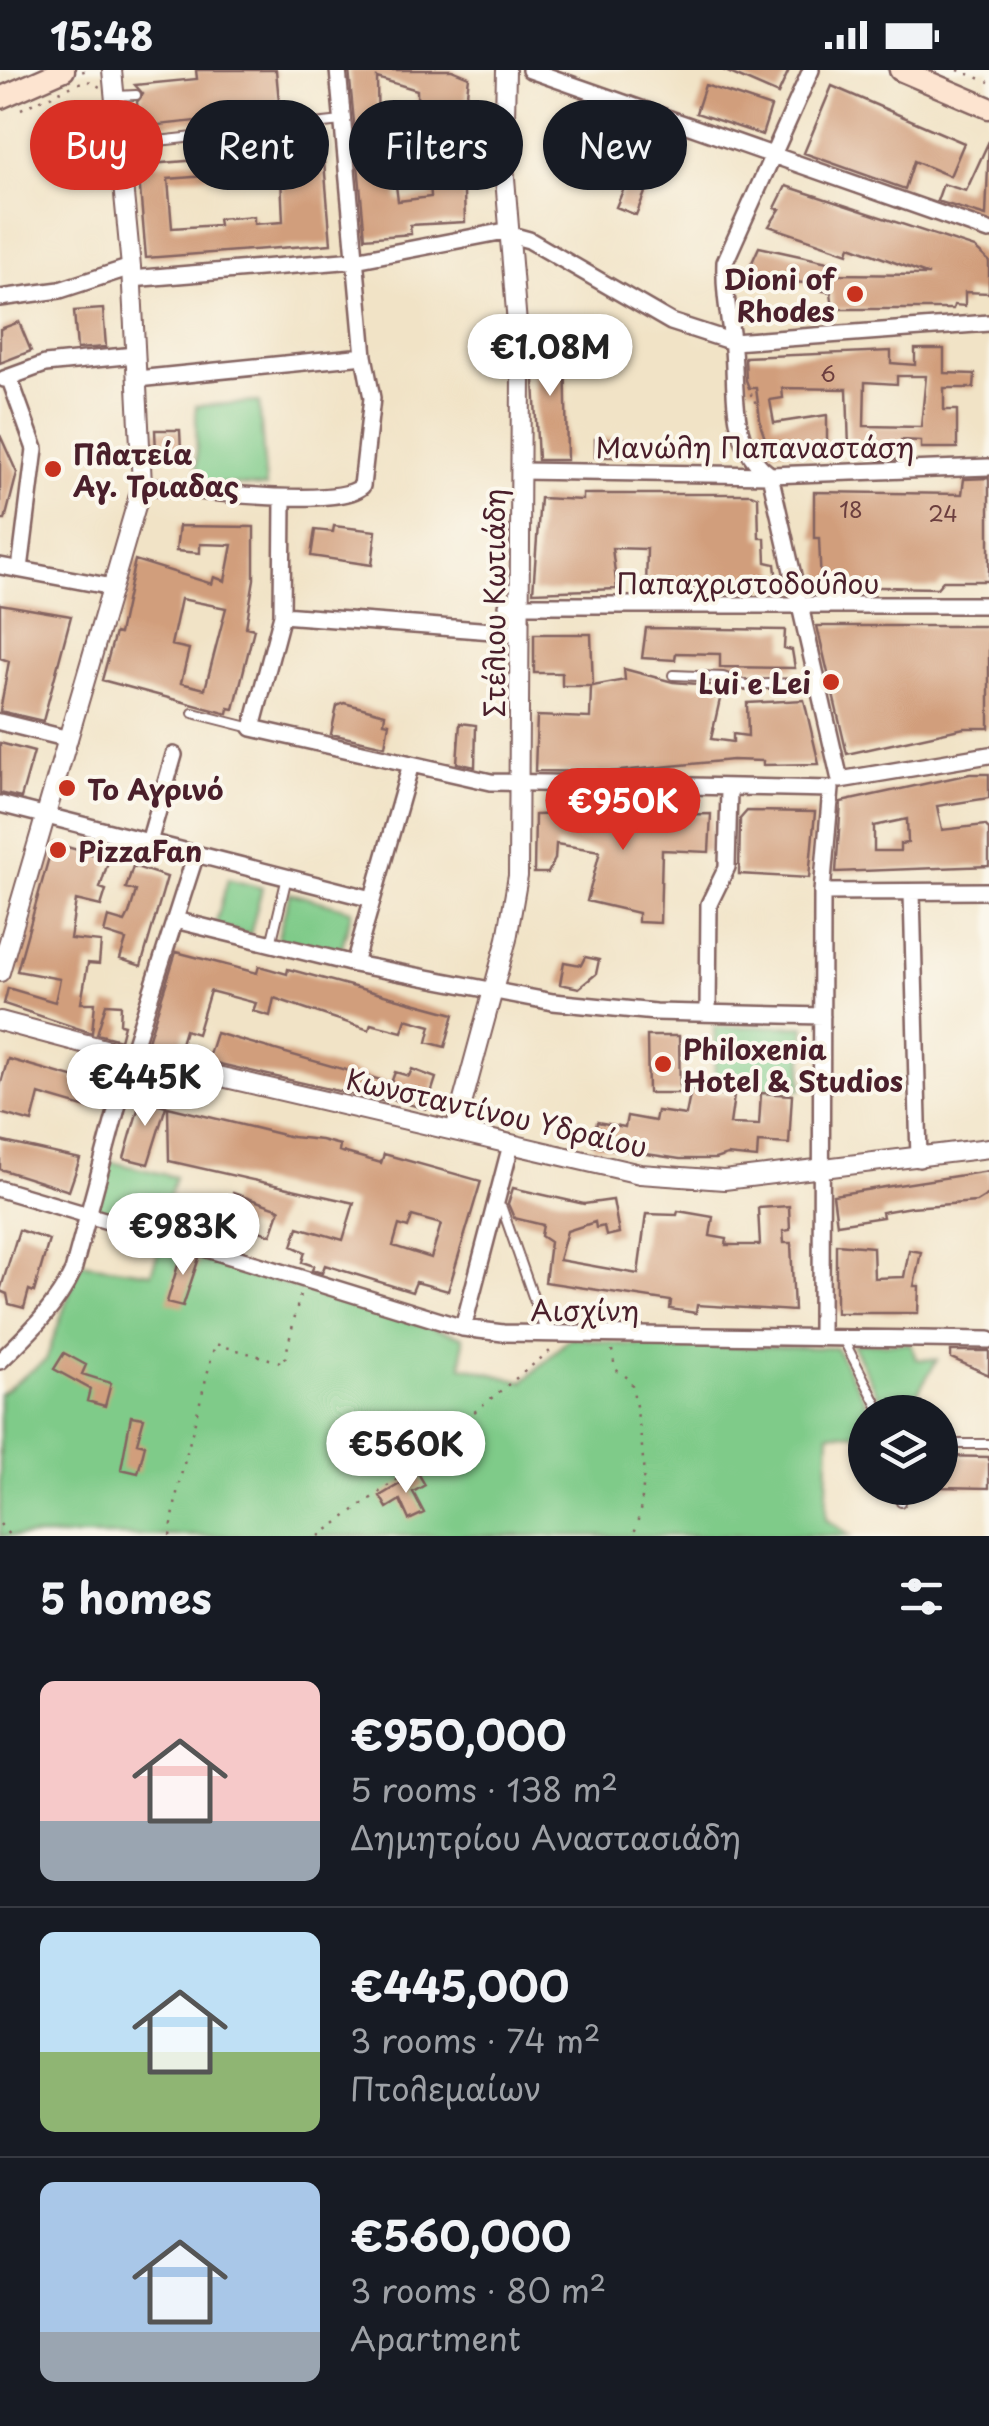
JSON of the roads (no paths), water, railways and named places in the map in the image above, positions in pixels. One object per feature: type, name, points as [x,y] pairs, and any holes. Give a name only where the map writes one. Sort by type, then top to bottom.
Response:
[{"type":"main road","points":[[8,104],[64,70]]},
{"type":"main road","points":[[900,70],[989,108]]},
{"type":"main road","points":[[932,70],[989,94]]},
{"type":"street","points":[[110,100],[112,70]]},
{"type":"street","points":[[142,485],[283,498],[351,494],[362,486],[372,398],[364,356],[338,70]]},
{"type":"street","name":"Στέλιου Κωτιάδη","points":[[495,70],[492,141],[520,316],[521,472],[513,605]]},
{"type":"street","name":"Στέλιου Κωτιάδη","points":[[450,1129],[516,897],[510,358],[503,143],[506,70]]},
{"type":"street","points":[[530,70],[989,231]]},
{"type":"street","points":[[811,70],[725,262],[724,292],[740,430],[752,463],[770,475],[818,682],[836,784],[822,892],[821,1336]]},
{"type":"street","points":[[0,972],[4,942],[48,816],[142,485],[125,190]]},
{"type":"street","points":[[0,298],[60,290],[131,273],[355,260],[505,233],[672,322],[732,342],[989,323]]},
{"type":"street","points":[[20,570],[35,449],[5,378],[44,364],[136,355]]},
{"type":"street","points":[[137,379],[364,356]]},
{"type":"street","name":"Μανώλη Παπαναστάση","points":[[521,472],[770,475],[989,467]]},
{"type":"street","points":[[283,498],[282,615],[252,728],[515,784],[729,790],[836,784],[989,754]]},
{"type":"street","points":[[0,566],[114,587]]},
{"type":"street","name":"Παπαχριστοδούλου","points":[[513,605],[989,605]]},
{"type":"street","points":[[282,615],[514,634]]},
{"type":"street","points":[[0,722],[69,739]]},
{"type":"street","points":[[150,842],[174,755]]},
{"type":"street","points":[[354,964],[410,764]]},
{"type":"street","points":[[708,1012],[709,904],[727,867],[729,790]]},
{"type":"street","points":[[0,804],[372,899]]},
{"type":"street","points":[[0,1361],[62,1295],[90,1216],[131,1056],[196,854]]},
{"type":"street","points":[[822,892],[989,891]]},
{"type":"street","points":[[912,892],[919,1159]]},
{"type":"street","points":[[174,920],[354,964],[601,1009],[822,1016]]},
{"type":"street","name":"Κωνσταντίνου Υδραίου","points":[[0,1021],[131,1056],[670,1178],[724,1180],[989,1148]]},
{"type":"street","points":[[463,1328],[512,1144]]},
{"type":"street","points":[[0,1189],[175,1242]]},
{"type":"street","name":"Αισχίνη","points":[[194,1245],[463,1328],[546,1334],[989,1340]]},
{"type":"lane","points":[[108,92],[136,95]]},
{"type":"lane","points":[[163,141],[342,122]]},
{"type":"lane","points":[[673,676],[722,677],[745,685],[818,682]]},
{"type":"lane","points":[[194,713],[252,728]]},
{"type":"lane","points":[[271,944],[287,877]]},
{"type":"lane","points":[[502,1208],[546,1334]]},
{"type":"lane","points":[[842,1338],[871,1395]]},
{"type":"lane","points":[[958,1444],[989,1444]]},
{"type":"place","name":"Dioni of Rhodes","points":[[855,294]]},
{"type":"place","name":"Πλατεία Αγ. Τριαδας","points":[[53,469]]},
{"type":"place","name":"Lui e Lei","points":[[831,682]]},
{"type":"place","name":"Το Αγρινό","points":[[67,788]]},
{"type":"place","name":"PizzaFan","points":[[58,850]]},
{"type":"place","name":"Philoxenia Hotel & Studios","points":[[663,1064]]}]
